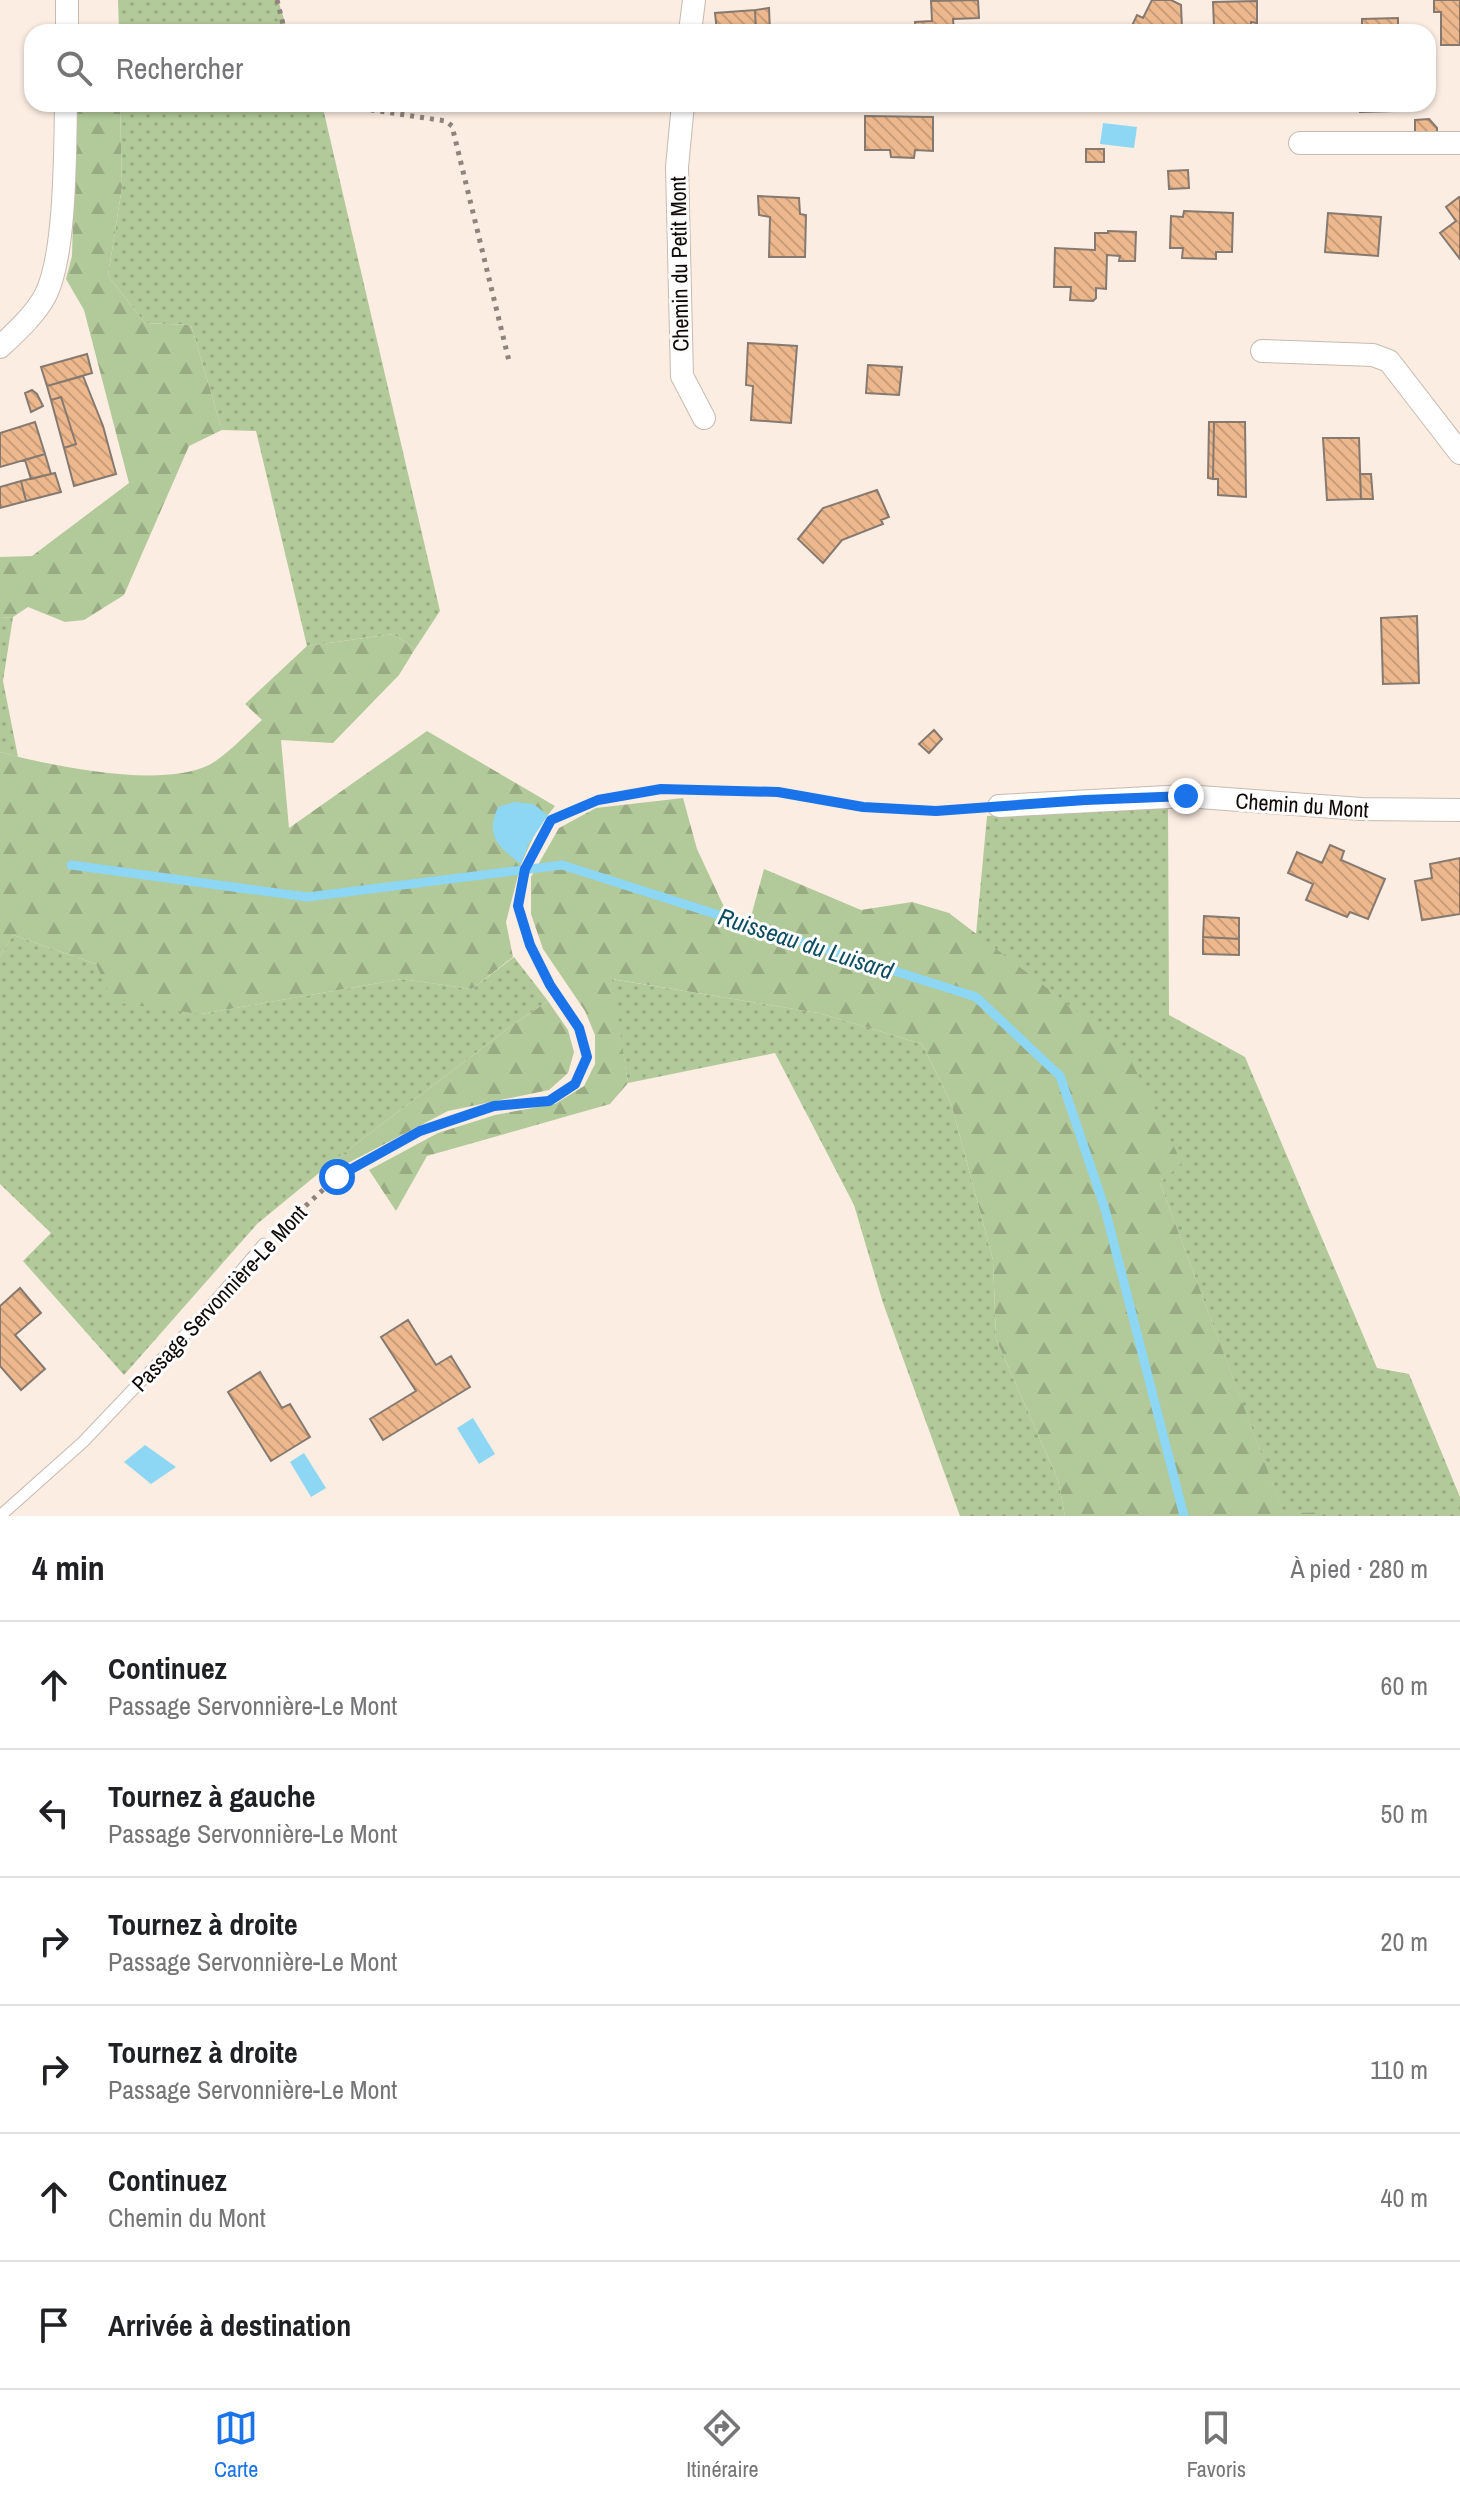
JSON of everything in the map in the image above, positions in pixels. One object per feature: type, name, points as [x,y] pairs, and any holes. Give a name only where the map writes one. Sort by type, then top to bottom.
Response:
[{"type":"street","points":[[67,0],[67,24]]},
{"type":"street","points":[[691,24],[694,0]]},
{"type":"street","points":[[0,347],[36,310],[47,293],[55,267],[66,112]]},
{"type":"street","name":"Chemin du Petit Mont","points":[[682,112],[677,167],[682,376],[704,418]]},
{"type":"street","points":[[1300,143],[1460,143]]},
{"type":"street","points":[[1262,351],[1373,355],[1389,361],[1460,453]]},
{"type":"street","name":"Chemin du Mont","points":[[999,806],[1186,796],[1361,809],[1460,810]]},
{"type":"lane","name":"Passage Servonnière-Le Mont","points":[[0,1516],[83,1442],[201,1318],[264,1244]]},
{"type":"path","points":[[277,0],[283,24]]},
{"type":"path","points":[[385,112],[446,121],[452,126],[509,361]]},
{"type":"path","name":"Passage Servonnière-Le Mont","points":[[264,1244],[337,1177],[420,1131],[494,1106],[549,1101],[575,1084],[587,1057],[579,1028],[550,985],[530,945],[518,906],[525,869],[551,820],[598,800],[661,789],[778,792],[863,807],[936,811],[999,806]]},
{"type":"green space","points":[[118,0],[278,0],[286,24],[119,24]]},
{"type":"green space","points":[[76,112],[120,112],[122,187],[108,276],[145,323],[191,325],[222,430],[189,446],[124,595],[84,620],[65,622],[28,607],[13,617],[0,618],[0,557],[32,556],[129,483],[84,310],[66,279],[72,256]]},
{"type":"green space","points":[[120,112],[324,112],[440,611],[415,649],[393,634],[307,646],[256,431],[222,430],[191,325],[145,323],[108,276],[122,187]]},
{"type":"green space","points":[[13,617],[3,681],[18,757],[0,752],[0,618]]},
{"type":"green space","points":[[393,634],[415,649],[399,675],[333,743],[281,740],[289,828],[427,731],[555,806],[537,829],[521,864],[506,922],[513,957],[472,989],[402,979],[201,1014],[113,1002],[96,964],[13,935],[0,956],[0,752],[106,773],[163,775],[188,772],[216,761],[262,720],[245,704],[307,646]]},
{"type":"green space","points":[[683,798],[697,849],[725,909],[750,920],[764,869],[861,910],[912,902],[949,913],[1124,1047],[1182,1163],[1160,1183],[1284,1514],[1315,1512],[1315,1516],[1065,1516],[1058,1480],[996,1339],[993,1260],[951,1103],[922,1044],[819,1013],[612,979],[628,1083],[610,1104],[427,1156],[396,1211],[369,1170],[438,1133],[495,1115],[555,1104],[584,1086],[595,1064],[595,1035],[585,1011],[543,949],[531,914],[531,877],[559,828],[596,808]]},
{"type":"green space","points":[[1168,804],[1169,1015],[1245,1057],[1377,1368],[1409,1374],[1460,1497],[1460,1516],[1315,1516],[1314,1512],[1284,1515],[1160,1183],[976,934],[987,816]]},
{"type":"green space","points":[[13,935],[96,964],[201,1014],[402,979],[472,989],[514,957],[548,1001],[336,1159],[257,1224],[124,1375],[23,1261],[51,1233],[0,1184],[0,956]]},
{"type":"green space","points":[[611,979],[819,1013],[922,1044],[951,1103],[993,1260],[996,1339],[1058,1480],[1065,1516],[960,1516],[883,1303],[854,1205],[775,1053],[628,1083]]},
{"type":"green space","points":[[548,1001],[568,1030],[574,1052],[568,1073],[549,1090],[448,1111],[348,1163],[336,1159],[510,1027]]},
{"type":"water","points":[[1103,123],[1137,127],[1134,148],[1100,144]]},
{"type":"water","points":[[514,802],[533,804],[548,815],[528,845],[521,864],[500,846],[493,826],[498,807]]},
{"type":"water","points":[[473,1418],[495,1454],[479,1464],[457,1428]]},
{"type":"water","points":[[145,1445],[176,1467],[151,1484],[124,1462]]},
{"type":"water","points":[[304,1453],[326,1488],[311,1497],[290,1462]]},
{"type":"building","points":[[978,0],[979,18],[953,19],[953,24],[915,24],[932,21],[931,1]]},
{"type":"building","points":[[1152,0],[1171,0],[1181,5],[1182,24],[1133,24],[1137,15],[1143,18]]},
{"type":"building","points":[[1434,0],[1460,0],[1460,45],[1441,45],[1441,12],[1434,12]]},
{"type":"building","points":[[1257,1],[1257,23],[1214,24],[1213,2]]},
{"type":"building","points":[[769,8],[770,24],[756,24],[755,10]]},
{"type":"building","points":[[755,10],[756,24],[716,24],[715,13]]},
{"type":"building","points":[[1398,18],[1398,24],[1362,24],[1362,19]]},
{"type":"building","points":[[865,116],[933,117],[933,151],[915,150],[914,158],[891,157],[890,150],[865,150]]},
{"type":"building","points":[[1429,119],[1437,128],[1437,134],[1415,134],[1415,120]]},
{"type":"building","points":[[1086,149],[1104,149],[1104,162],[1086,162]]},
{"type":"building","points":[[1188,170],[1189,188],[1169,189],[1168,171]]},
{"type":"building","points":[[758,196],[799,198],[800,214],[806,215],[805,257],[769,257],[770,217],[759,215]]},
{"type":"building","points":[[1459,197],[1460,259],[1440,233],[1456,221],[1446,207]]},
{"type":"building","points":[[1184,211],[1233,213],[1232,252],[1216,252],[1216,259],[1182,258],[1183,248],[1170,248],[1171,216],[1183,217]]},
{"type":"building","points":[[1328,213],[1381,217],[1378,256],[1325,252]]},
{"type":"building","points":[[1136,232],[1135,261],[1119,261],[1120,256],[1107,255],[1106,289],[1096,288],[1093,301],[1070,300],[1071,287],[1054,287],[1055,248],[1095,250],[1095,233]]},
{"type":"building","points":[[748,343],[797,346],[791,423],[751,420],[753,386],[746,385]]},
{"type":"building","points":[[87,354],[92,373],[47,386],[41,367]]},
{"type":"building","points":[[868,365],[902,367],[899,395],[866,393]]},
{"type":"building","points":[[83,376],[103,426],[116,474],[74,486],[64,448],[76,444],[61,397],[51,400],[47,386]]},
{"type":"building","points":[[32,390],[43,406],[31,412],[25,393]]},
{"type":"building","points":[[61,397],[76,444],[64,448],[51,400]]},
{"type":"building","points":[[35,422],[45,454],[0,467],[0,433]]},
{"type":"building","points":[[1209,422],[1214,422],[1213,479],[1208,478]]},
{"type":"building","points":[[1214,422],[1245,422],[1246,497],[1218,495],[1218,479],[1213,479]]},
{"type":"building","points":[[1323,438],[1359,438],[1361,499],[1327,500]]},
{"type":"building","points":[[45,454],[51,474],[31,479],[25,460]]},
{"type":"building","points":[[55,473],[61,492],[26,501],[21,481]]},
{"type":"building","points":[[1360,474],[1371,474],[1373,499],[1361,499]]},
{"type":"building","points":[[21,481],[26,501],[0,508],[0,487]]},
{"type":"building","points":[[877,490],[889,517],[881,520],[883,524],[842,540],[823,563],[798,539],[823,508]]},
{"type":"building","points":[[1417,616],[1419,683],[1383,684],[1381,618]]},
{"type":"building","points":[[934,730],[942,739],[929,753],[919,744]]},
{"type":"building","points":[[1330,845],[1344,851],[1341,860],[1385,879],[1368,919],[1350,912],[1347,917],[1306,900],[1313,884],[1288,873],[1297,852],[1322,863]]},
{"type":"building","points":[[1460,858],[1460,914],[1422,920],[1415,881],[1432,878],[1430,864]]},
{"type":"building","points":[[1204,916],[1239,918],[1239,939],[1203,937]]},
{"type":"building","points":[[1203,937],[1239,939],[1239,955],[1203,954]]},
{"type":"building","points":[[20,1288],[41,1313],[15,1335],[45,1369],[21,1390],[0,1366],[0,1306]]},
{"type":"building","points":[[408,1320],[436,1365],[451,1356],[470,1387],[383,1440],[370,1419],[416,1391],[381,1337]]},
{"type":"building","points":[[260,1372],[282,1408],[290,1404],[310,1437],[271,1461],[228,1392]]},
{"type":"waterway","name":"Ruisseau du Luisard","points":[[71,865],[307,897],[562,865],[976,997],[1060,1076],[1105,1209],[1184,1516]]},
{"type":"route","points":[[337,1177],[420,1131],[494,1106],[549,1101],[575,1084],[587,1057],[579,1028],[550,985],[530,945],[518,906],[525,869],[551,820],[598,800],[661,789],[778,792],[863,807],[936,811],[1186,796]]}]
